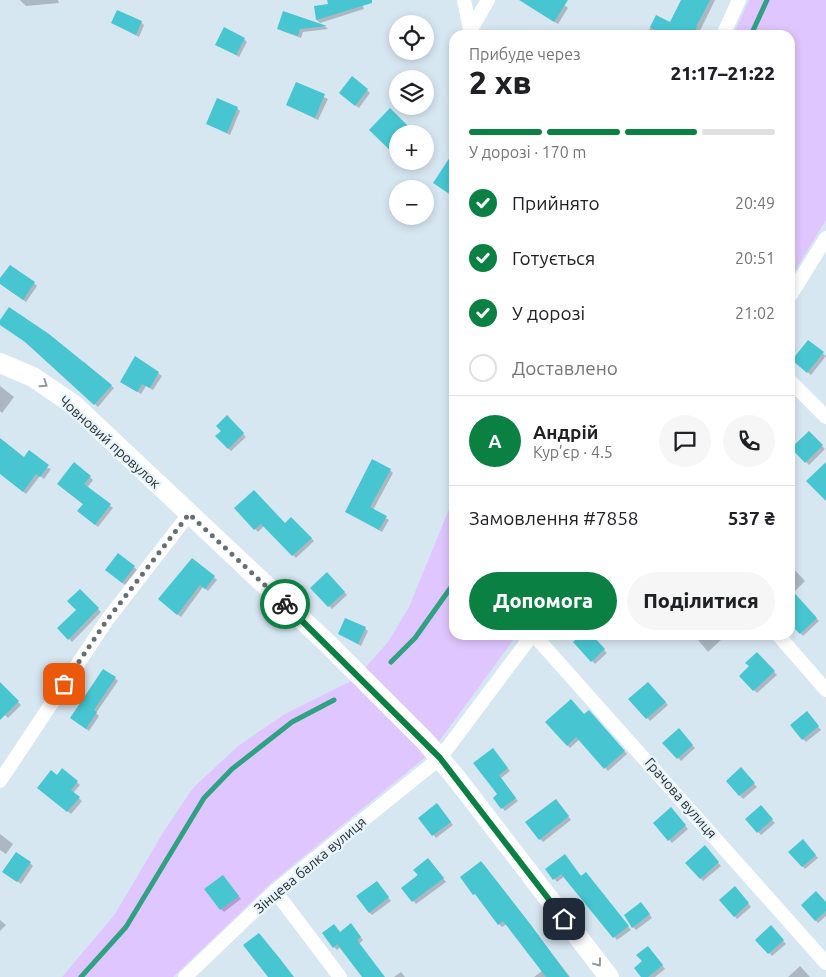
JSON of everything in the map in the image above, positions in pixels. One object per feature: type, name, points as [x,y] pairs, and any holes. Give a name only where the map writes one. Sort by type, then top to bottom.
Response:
[{"type":"street","points":[[464,0],[470,30]]},
{"type":"street","points":[[473,30],[488,0]]},
{"type":"street","points":[[724,30],[739,0]]},
{"type":"street","points":[[795,288],[825,242]]},
{"type":"street","name":"Човновий провулок","points":[[0,363],[33,377],[74,405],[327,643],[440,758],[609,977]]},
{"type":"street","points":[[795,386],[826,417]]},
{"type":"street","points":[[0,781],[107,620],[189,514]]},
{"type":"street","name":"Зінцева балка вулиця","points":[[186,977],[275,891],[440,758],[529,640]]},
{"type":"street","name":"Грачова вулиця","points":[[537,640],[826,963]]},
{"type":"street","points":[[782,640],[826,690]]},
{"type":"street","points":[[275,891],[340,977]]},
{"type":"shaded area","points":[[749,0],[826,0],[826,220],[795,271],[795,30],[735,30]]},
{"type":"shaded area","points":[[449,509],[449,640],[513,640],[437,744],[363,670],[388,642],[409,607]]},
{"type":"shaded area","points":[[353,680],[428,755],[271,883],[173,977],[62,977],[115,914],[164,831],[193,788],[238,746],[285,714]]},
{"type":"building","points":[[327,0],[372,0],[372,3],[316,20],[314,6],[328,4]]},
{"type":"building","points":[[519,0],[568,0],[554,22]]},
{"type":"building","points":[[681,0],[710,0],[696,30],[655,30],[650,27],[656,15],[670,22]]},
{"type":"building","points":[[117,10],[142,21],[136,35],[111,23]]},
{"type":"building","points":[[283,11],[327,26],[300,29],[298,36],[277,29]]},
{"type":"building","points":[[224,27],[245,38],[236,55],[215,45]]},
{"type":"building","points":[[352,76],[368,89],[355,106],[339,93]]},
{"type":"building","points":[[296,82],[325,94],[315,118],[286,105]]},
{"type":"building","points":[[217,98],[238,107],[227,133],[206,124]]},
{"type":"building","points":[[389,109],[389,115],[397,115],[407,125],[389,125],[389,149],[369,130]]},
{"type":"building","points":[[449,159],[449,194],[434,184],[434,181]]},
{"type":"building","points":[[10,265],[35,282],[23,300],[0,284],[0,278]]},
{"type":"building","points":[[9,307],[49,334],[112,385],[94,405],[25,342],[0,325],[0,320]]},
{"type":"building","points":[[808,340],[824,352],[807,373],[795,363],[795,356]]},
{"type":"building","points":[[135,356],[159,372],[150,388],[142,384],[137,392],[120,382]]},
{"type":"building","points":[[227,415],[244,433],[228,449],[215,436],[221,431],[216,426]]},
{"type":"building","points":[[809,431],[823,445],[805,463],[795,452],[795,444]]},
{"type":"building","points":[[0,438],[24,457],[29,450],[49,465],[40,477],[36,474],[23,492],[0,474]]},
{"type":"building","points":[[372,459],[391,469],[370,507],[387,516],[379,530],[345,512]]},
{"type":"building","points":[[74,462],[91,476],[84,484],[111,504],[95,525],[77,511],[83,504],[57,484]]},
{"type":"building","points":[[826,462],[826,501],[806,481]]},
{"type":"building","points":[[254,490],[285,523],[291,517],[312,538],[292,556],[261,524],[254,530],[234,508]]},
{"type":"building","points":[[118,553],[135,566],[122,583],[105,570]]},
{"type":"building","points":[[192,558],[215,576],[205,589],[200,585],[177,615],[158,599]]},
{"type":"building","points":[[327,572],[345,592],[328,607],[310,588]]},
{"type":"building","points":[[80,589],[99,608],[68,640],[57,628],[76,610],[67,601]]},
{"type":"building","points":[[795,594],[817,618],[800,634],[795,629]]},
{"type":"building","points":[[345,618],[366,627],[358,644],[338,634]]},
{"type":"building","points":[[575,640],[597,640],[605,649],[591,662],[573,642]]},
{"type":"building","points":[[757,652],[775,671],[753,691],[739,676],[749,666],[745,663]]},
{"type":"building","points":[[103,669],[116,677],[94,710],[97,712],[86,729],[70,718]]},
{"type":"building","points":[[0,682],[19,701],[0,720]]},
{"type":"building","points":[[648,682],[666,702],[646,719],[628,699]]},
{"type":"building","points":[[571,699],[584,714],[589,710],[625,751],[604,769],[576,737],[567,746],[545,722]]},
{"type":"building","points":[[807,711],[819,726],[802,740],[790,725]]},
{"type":"building","points":[[679,728],[693,745],[677,759],[662,743]]},
{"type":"building","points":[[493,748],[508,768],[499,775],[516,798],[501,809],[493,798],[497,794],[473,763]]},
{"type":"building","points":[[741,767],[755,783],[739,796],[726,781]]},
{"type":"building","points":[[62,768],[78,781],[71,790],[80,797],[67,812],[37,788],[51,770],[57,775]]},
{"type":"building","points":[[556,799],[569,816],[539,840],[525,822]]},
{"type":"building","points":[[437,803],[451,822],[432,836],[418,818]]},
{"type":"building","points":[[761,805],[773,819],[757,833],[745,819]]},
{"type":"building","points":[[671,807],[686,825],[668,841],[653,823]]},
{"type":"building","points":[[803,839],[816,855],[802,867],[788,852]]},
{"type":"building","points":[[705,845],[719,862],[700,879],[685,863]]},
{"type":"building","points":[[16,852],[31,862],[17,882],[2,872]]},
{"type":"building","points":[[565,854],[581,876],[586,872],[629,926],[613,938],[561,874],[553,880],[545,869]]},
{"type":"building","points":[[428,858],[444,878],[412,902],[401,888],[418,875],[413,870]]},
{"type":"building","points":[[481,861],[569,977],[546,977],[503,921],[498,925],[475,894],[473,895],[460,877]]},
{"type":"building","points":[[223,875],[239,896],[220,910],[204,889]]},
{"type":"building","points":[[377,881],[389,897],[369,913],[356,896]]},
{"type":"building","points":[[735,886],[749,903],[734,917],[719,900]]},
{"type":"building","points":[[816,891],[826,902],[826,911],[815,921],[801,905]]},
{"type":"building","points":[[641,902],[650,914],[632,928],[624,915]]},
{"type":"building","points":[[351,923],[361,937],[357,940],[385,977],[362,977],[337,944],[333,948],[322,933],[334,924],[340,932]]},
{"type":"building","points":[[771,925],[784,940],[768,954],[755,940]]},
{"type":"building","points":[[259,933],[294,977],[268,977],[243,945]]},
{"type":"building","points":[[648,946],[663,965],[648,977],[641,977],[634,968],[642,961],[636,955]]},
{"type":"waterway","points":[[753,30],[767,0]]},
{"type":"waterway","points":[[391,662],[415,638],[449,590]]},
{"type":"waterway","points":[[81,977],[126,927],[204,798],[232,769],[292,722],[334,700]]},
{"type":"way so far","points":[[64,684],[107,620],[189,514],[285,604]]},
{"type":"route","points":[[285,604],[327,643],[426,742],[457,779],[564,919]]}]
